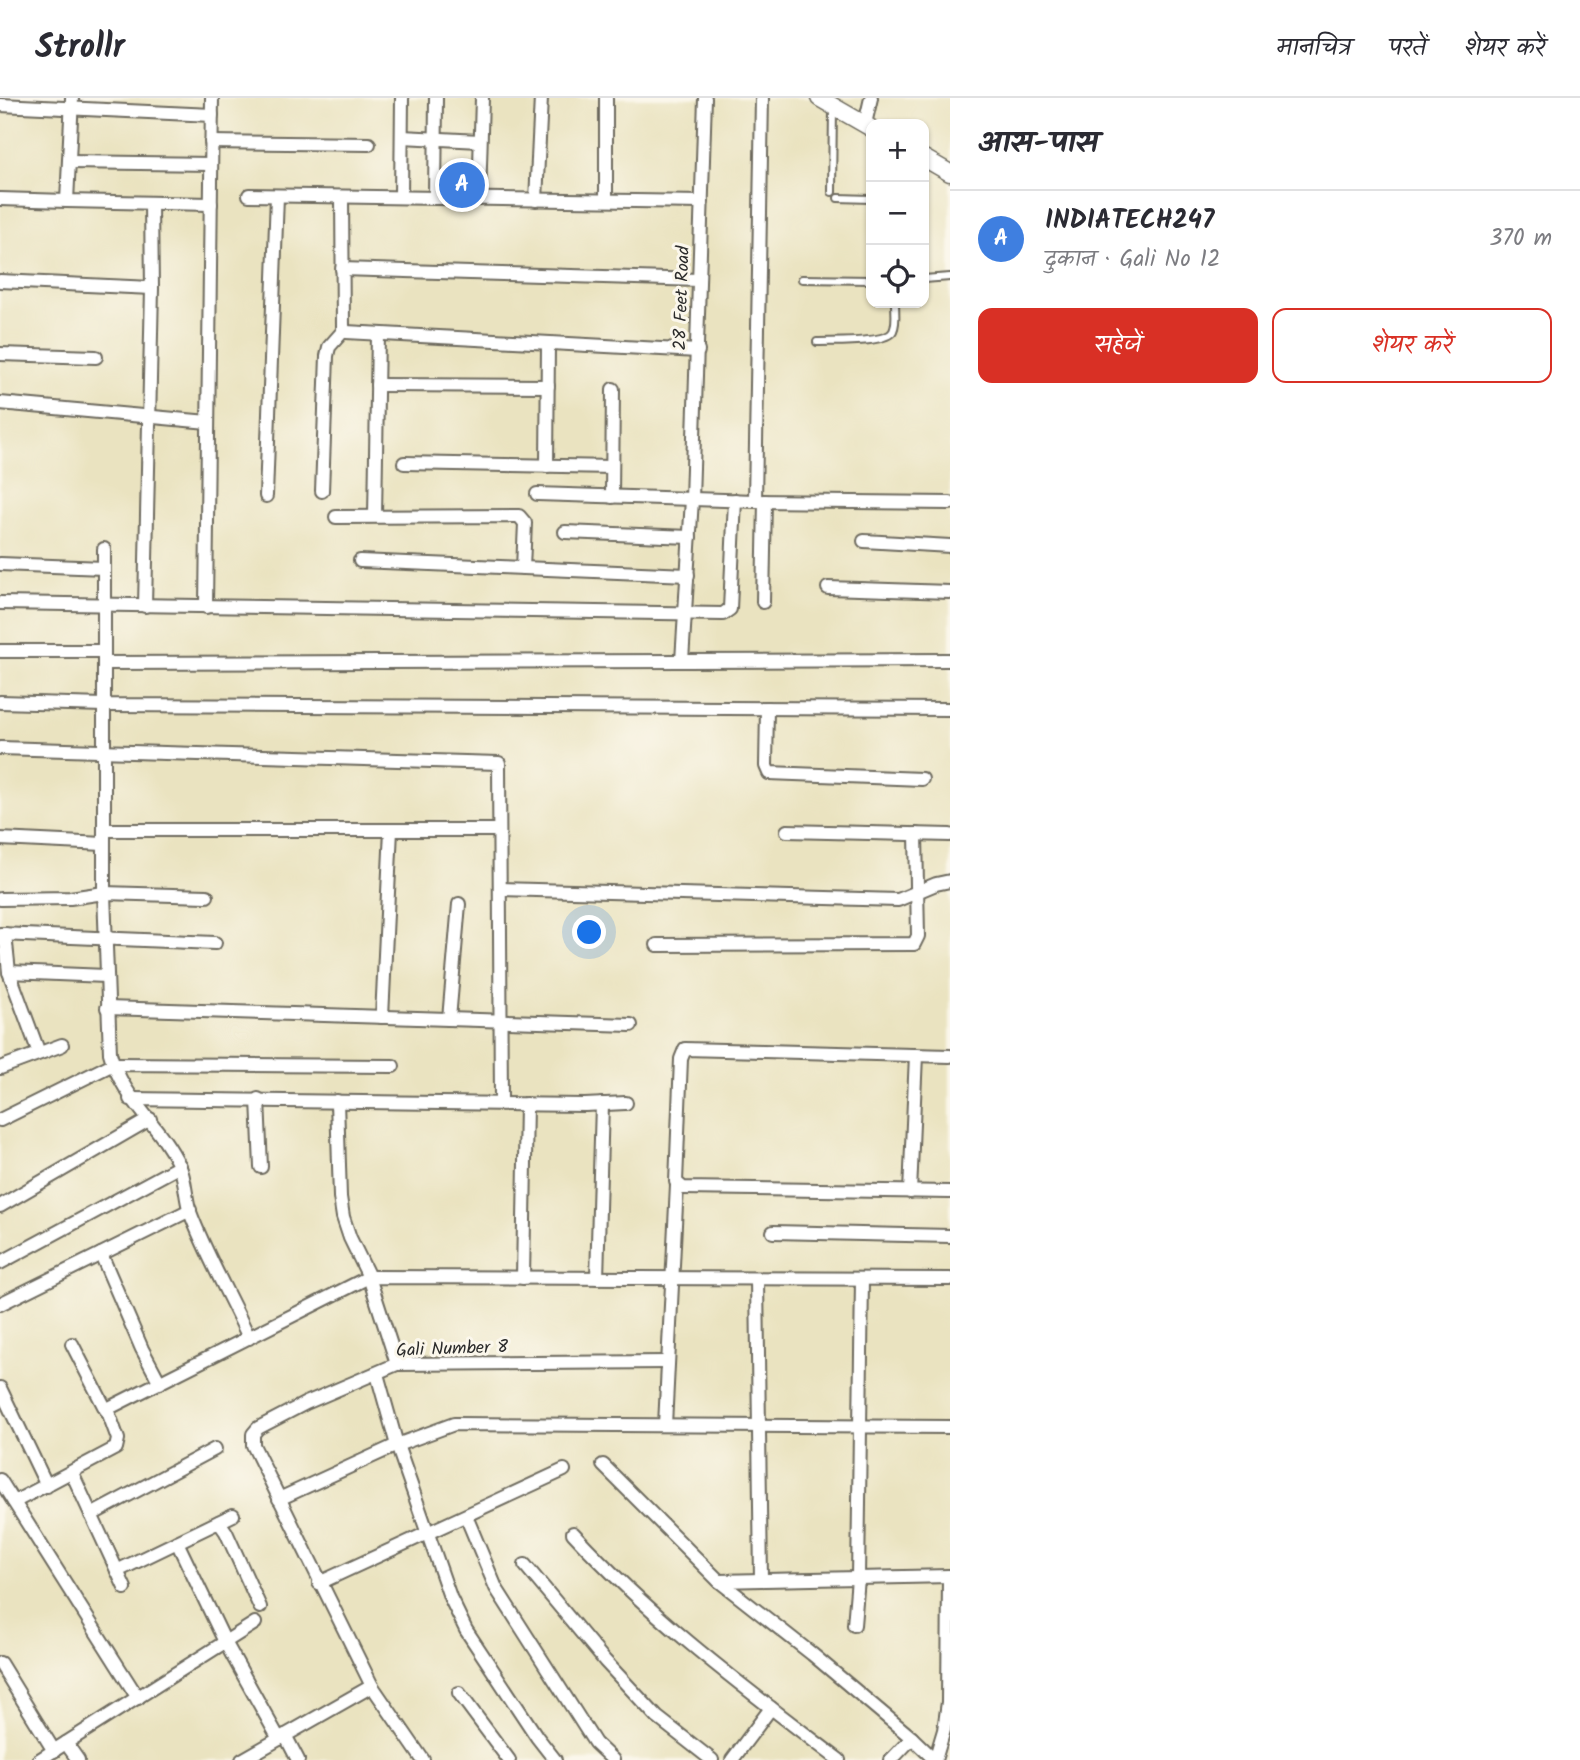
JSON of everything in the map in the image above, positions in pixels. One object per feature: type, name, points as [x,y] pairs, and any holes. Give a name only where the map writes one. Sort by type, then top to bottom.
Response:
[{"type":"street","points":[[206,607],[212,98]]},
{"type":"street","points":[[401,197],[402,98]]},
{"type":"street","points":[[435,198],[436,98]]},
{"type":"street","points":[[479,199],[482,98]]},
{"type":"street","points":[[536,200],[541,98]]},
{"type":"street","points":[[606,98],[606,200]]},
{"type":"street","name":"28 Feet Road","points":[[682,661],[692,499],[705,98]]},
{"type":"street","points":[[762,98],[760,501],[763,602]]},
{"type":"street","points":[[869,119],[871,98]]},
{"type":"street","points":[[827,101],[866,125]]},
{"type":"street","points":[[0,105],[72,104],[212,115]]},
{"type":"street","points":[[67,201],[72,104]]},
{"type":"street","points":[[402,137],[481,141]]},
{"type":"street","points":[[211,142],[369,144]]},
{"type":"street","points":[[929,161],[950,173]]},
{"type":"street","points":[[69,162],[211,164]]},
{"type":"street","points":[[249,195],[702,202]]},
{"type":"street","points":[[266,496],[277,196]]},
{"type":"street","points":[[322,491],[327,356],[329,347],[344,330],[342,197]]},
{"type":"street","points":[[0,199],[211,204]]},
{"type":"street","points":[[145,606],[152,288],[151,203]]},
{"type":"street","points":[[342,269],[699,280]]},
{"type":"street","points":[[0,281],[152,288]]},
{"type":"street","points":[[344,330],[350,333],[698,351]]},
{"type":"street","points":[[375,516],[378,334]]},
{"type":"street","points":[[547,466],[548,344]]},
{"type":"street","points":[[0,354],[96,357]]},
{"type":"street","points":[[377,385],[548,386]]},
{"type":"street","points":[[612,497],[613,389]]},
{"type":"street","points":[[0,403],[208,422]]},
{"type":"street","points":[[404,464],[612,467]]},
{"type":"street","points":[[537,494],[760,501],[950,503]]},
{"type":"street","points":[[0,603],[723,614],[730,609],[735,500]]},
{"type":"street","points":[[336,517],[519,516],[525,523],[523,568]]},
{"type":"street","points":[[565,532],[690,537]]},
{"type":"street","points":[[864,541],[950,546]]},
{"type":"street","points":[[104,549],[104,893],[108,1041],[113,1064],[130,1098],[150,1119],[180,1166],[190,1210],[249,1338]]},
{"type":"street","points":[[360,561],[688,575]]},
{"type":"street","points":[[0,564],[104,568]]},
{"type":"street","points":[[828,588],[950,592]]},
{"type":"street","points":[[0,651],[104,657],[950,660]]},
{"type":"street","points":[[0,702],[104,705],[950,709]]},
{"type":"street","points":[[767,708],[766,766],[769,773],[922,779]]},
{"type":"street","points":[[0,748],[499,763],[501,1104]]},
{"type":"street","points":[[104,830],[499,830]]},
{"type":"street","points":[[382,1017],[391,830]]},
{"type":"street","points":[[787,831],[950,835]]},
{"type":"street","points":[[657,945],[908,946],[917,941],[916,834]]},
{"type":"street","points":[[0,839],[104,844]]},
{"type":"street","points":[[499,889],[898,900],[950,881]]},
{"type":"street","points":[[0,898],[70,898],[104,893],[207,896]]},
{"type":"street","points":[[449,1018],[459,904]]},
{"type":"street","points":[[39,1054],[9,972],[3,934],[215,943]]},
{"type":"street","points":[[9,972],[106,975]]},
{"type":"street","points":[[107,1008],[631,1025]]},
{"type":"street","points":[[0,1068],[62,1045]]},
{"type":"street","points":[[665,1425],[681,1059],[685,1049],[950,1056]]},
{"type":"street","points":[[910,1192],[916,1055]]},
{"type":"street","points":[[0,1120],[113,1064],[394,1066]]},
{"type":"street","points":[[130,1098],[501,1104],[626,1103]]},
{"type":"street","points":[[258,1099],[261,1167]]},
{"type":"street","points":[[337,1101],[340,1197],[344,1217],[350,1238],[369,1277],[397,1364]]},
{"type":"street","points":[[523,1278],[526,1104]]},
{"type":"street","points":[[597,1278],[602,1104]]},
{"type":"street","points":[[0,1206],[150,1119]]},
{"type":"street","points":[[0,1263],[180,1166]]},
{"type":"street","points":[[677,1185],[683,1188],[950,1192]]},
{"type":"street","points":[[0,1304],[190,1210]]},
{"type":"street","points":[[773,1232],[950,1236]]},
{"type":"street","points":[[101,1254],[142,1349],[160,1382]]},
{"type":"street","points":[[106,1410],[369,1277],[950,1279]]},
{"type":"street","points":[[757,1279],[761,1580]]},
{"type":"street","points":[[854,1625],[858,1578],[862,1279]]},
{"type":"street","points":[[14,1502],[118,1446],[118,1439],[106,1410],[72,1344]]},
{"type":"street","name":"Gali Number 8","points":[[279,1499],[253,1445],[253,1434],[258,1428],[306,1403],[397,1364],[668,1362]]},
{"type":"street","points":[[377,1374],[397,1446],[450,1597],[466,1630],[555,1760]]},
{"type":"street","points":[[0,1388],[47,1486]]},
{"type":"street","points":[[423,1760],[372,1686],[279,1499],[397,1446],[454,1424],[950,1427]]},
{"type":"street","points":[[91,1515],[215,1449]]},
{"type":"street","points":[[603,1465],[719,1581],[812,1654],[935,1760]]},
{"type":"street","points":[[319,1583],[565,1470]]},
{"type":"street","points":[[72,1473],[125,1588]]},
{"type":"street","points":[[0,1480],[138,1698]]},
{"type":"street","points":[[117,1571],[233,1515]]},
{"type":"street","points":[[466,1516],[496,1588],[595,1743],[613,1760]]},
{"type":"street","points":[[219,1522],[260,1607]]},
{"type":"street","points":[[573,1533],[610,1572],[686,1642],[839,1760]]},
{"type":"street","points":[[177,1542],[225,1642],[298,1760]]},
{"type":"street","points":[[525,1565],[605,1661],[657,1717],[712,1760]]},
{"type":"street","points":[[719,1581],[949,1576],[947,1710],[935,1760]]},
{"type":"street","points":[[39,1760],[255,1623]]},
{"type":"street","points":[[0,1663],[54,1751]]},
{"type":"street","points":[[242,1760],[372,1686]]},
{"type":"street","points":[[459,1693],[509,1760]]},
{"type":"street","points":[[732,1760],[771,1708]]},
{"type":"street","points":[[891,1760],[912,1738]]},
{"type":"street","points":[[66,1743],[78,1760]]},
{"type":"lane","points":[[827,101],[832,192]]},
{"type":"lane","points":[[838,198],[866,199]]},
{"type":"lane","points":[[929,279],[950,277]]},
{"type":"lane","points":[[802,279],[866,279]]},
{"type":"lane","points":[[817,342],[876,340],[888,337],[893,332],[895,308]]},
{"type":"place","name":"INDIATECH247","points":[[462,185]]}]
